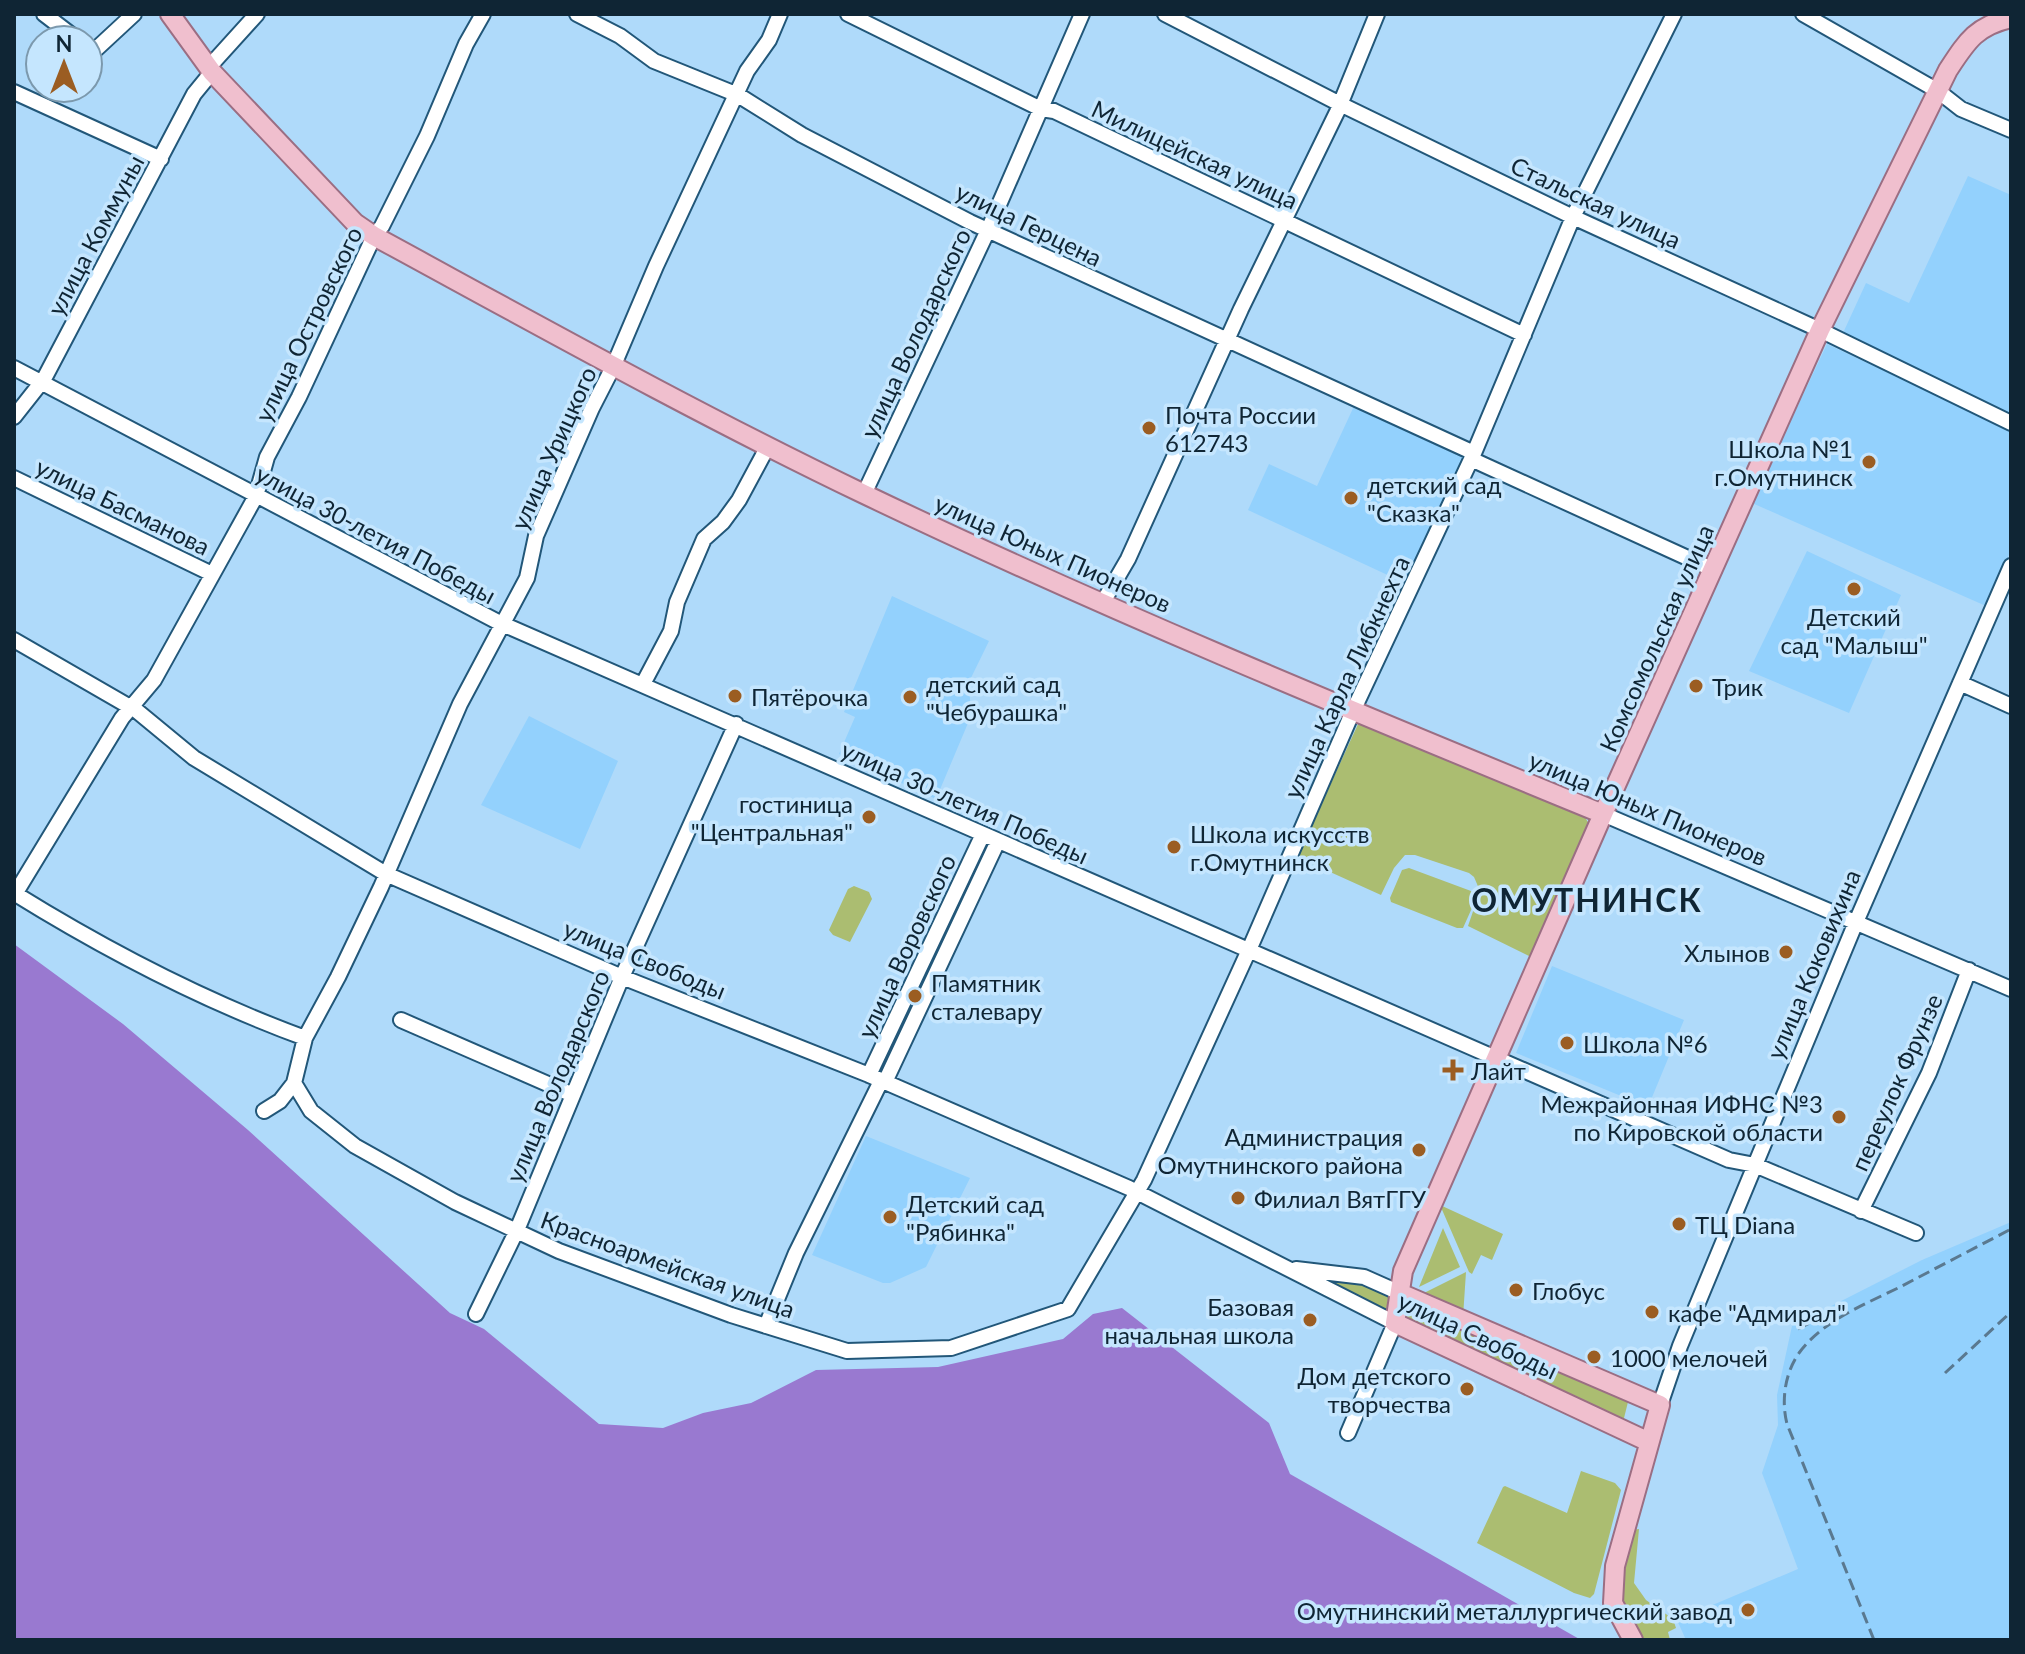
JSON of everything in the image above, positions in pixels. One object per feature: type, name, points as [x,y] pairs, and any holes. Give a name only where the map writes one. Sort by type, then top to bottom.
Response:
[{"type":"main road","name":"улица Юных Пионеров","points":[[170,14],[211,70],[355,223],[374,236],[613,367],[864,494],[1353,711],[1603,814]]},
{"type":"main road","name":"Комсомольская улица","points":[[1395,1323],[1403,1271],[1820,330],[1938,91],[1971,37],[2001,18]]},
{"type":"main road","name":"улица Свободы","points":[[1400,1293],[1660,1405]]},
{"type":"main road","name":"улица Свободы","points":[[1395,1323],[1649,1442]]},
{"type":"main road","name":"улица Коковихина","points":[[1633,1640],[1613,1603],[1615,1566],[1660,1405]]},
{"type":"street","points":[[104,42],[134,14]]},
{"type":"street","name":"улица Коммуны","points":[[14,417],[42,382],[194,94],[257,14]]},
{"type":"street","name":"улица Островского","points":[[14,893],[130,707],[154,680],[256,496],[267,457],[299,397],[374,236],[427,136],[466,44],[483,14]]},
{"type":"street","name":"улица Герцена","points":[[577,14],[620,36],[654,61],[738,95],[802,135],[988,230],[1714,570]]},
{"type":"street","name":"улица Урицкого","points":[[294,1083],[305,1038],[338,977],[386,874],[447,732],[527,578],[536,536],[592,408],[747,71],[769,40],[780,14]]},
{"type":"street","name":"Милицейская улица","points":[[848,14],[1041,109],[1054,111],[1524,335]]},
{"type":"street","name":"улица Володарского","points":[[864,494],[988,230],[1082,14]]},
{"type":"street","name":"Стальская улица","points":[[1165,14],[1340,104],[1573,217],[1820,330],[2011,423]]},
{"type":"street","points":[[1103,602],[1128,559],[1226,341],[1340,104],[1377,14]]},
{"type":"street","name":"улица Карла Либкнехта","points":[[1068,1309],[1137,1192],[1249,950],[1353,711],[1473,456],[1573,217],[1674,14]]},
{"type":"street","points":[[1803,14],[1938,91],[1961,109],[2011,130]]},
{"type":"street","points":[[14,92],[161,159]]},
{"type":"street","name":"улица 30-летия Победы","points":[[14,368],[501,623],[1729,1160],[1755,1165],[1916,1233]]},
{"type":"street","points":[[643,684],[671,631],[677,602],[704,539],[723,522],[739,500],[768,446]]},
{"type":"street","name":"улица Басманова","points":[[14,478],[212,574]]},
{"type":"street","name":"улица Коковихина","points":[[1660,1405],[1680,1346],[1856,922],[2011,566]]},
{"type":"street","name":"улица Свободы","points":[[14,640],[130,707],[194,758],[386,874],[622,977],[878,1079],[1137,1192],[1395,1323]]},
{"type":"street","points":[[1960,683],[2011,706]]},
{"type":"street","name":"улица Володарского","points":[[476,1314],[517,1230],[622,977],[736,724]]},
{"type":"street","name":"улица Юных Пионеров","points":[[1603,814],[2011,989]]},
{"type":"street","name":"улица Воровского","points":[[766,1326],[878,1079],[983,834]]},
{"type":"street","points":[[878,1079],[998,841]]},
{"type":"street","points":[[14,893],[188,989],[305,1038]]},
{"type":"street","name":"переулок Фрунзе","points":[[1861,1211],[1929,1073],[1969,970]]},
{"type":"street","points":[[401,1020],[573,1095]]},
{"type":"street","points":[[264,1111],[280,1101],[294,1083]]},
{"type":"street","name":"Красноармейская улица","points":[[294,1083],[311,1111],[355,1146],[455,1202],[559,1251],[766,1326],[847,1351],[917,1351],[958,1346],[1068,1309]]},
{"type":"street","name":"улица Свободы","points":[[1288,1268],[1364,1277],[1400,1293]]},
{"type":"street","name":"Комсомольская улица","points":[[1348,1433],[1395,1323]]},
{"type":"shaded area","points":[[1968,176],[2011,195],[2011,414],[1843,333],[1866,283],[1909,303]]},
{"type":"shaded area","points":[[1827,344],[2011,431],[2011,550],[1986,606],[1752,503]]},
{"type":"shaded area","name":"детский сад \"Сказка\"","points":[[1355,404],[1469,456],[1409,585],[1248,510],[1269,464],[1317,486]]},
{"type":"shaded area","points":[[1807,551],[1901,595],[1849,713],[1749,671]]},
{"type":"shaded area","name":"детский сад \"Чебурашка\"","points":[[892,596],[989,641],[969,682],[971,716],[936,799],[839,754],[855,717],[844,712]]},
{"type":"shaded area","points":[[529,716],[618,761],[580,849],[481,805]]},
{"type":"shaded area","points":[[14,944],[123,1024],[248,1130],[450,1313],[484,1329],[599,1424],[663,1428],[703,1413],[751,1403],[816,1370],[938,1367],[1063,1339],[1093,1314],[1122,1308],[1269,1423],[1290,1474],[1581,1640],[14,1640]]},
{"type":"shaded area","points":[[1552,966],[1684,1020],[1648,1107],[1516,1053]]},
{"type":"shaded area","name":"Детский сад \"Рябинка\"","points":[[866,1136],[970,1178],[926,1267],[890,1283],[812,1255]]},
{"type":"shaded area","points":[[2011,1222],[2011,1640],[1686,1640],[1677,1620],[1798,1569],[1762,1473],[1778,1425],[1777,1395],[1792,1326],[1922,1260]]},
{"type":"green space","points":[[1359,722],[1583,814],[1589,824],[1531,957],[1468,926],[1480,891],[1469,873],[1415,855],[1405,855],[1394,868],[1381,895],[1297,857]]},
{"type":"green space","points":[[978,856],[986,860],[893,1056],[885,1053]]},
{"type":"green space","points":[[1409,868],[1471,891],[1476,899],[1463,928],[1391,902],[1402,870]]},
{"type":"green space","points":[[854,886],[869,892],[872,899],[850,942],[829,930],[848,889]]},
{"type":"green space","points":[[1440,1205],[1503,1234],[1492,1260],[1481,1255],[1472,1274],[1469,1272]]},
{"type":"green space","points":[[1443,1228],[1460,1267],[1419,1287]]},
{"type":"green space","points":[[1466,1272],[1463,1317],[1416,1297]]},
{"type":"green space","points":[[1325,1281],[1366,1284],[1389,1294],[1386,1311]]},
{"type":"green space","points":[[1406,1304],[1624,1398],[1628,1402],[1623,1422],[1400,1318]]},
{"type":"green space","points":[[1581,1471],[1615,1483],[1621,1490],[1594,1594],[1590,1598],[1574,1593],[1477,1543],[1503,1487],[1567,1513]]},
{"type":"green space","points":[[1639,1529],[1634,1583],[1646,1600],[1673,1619],[1676,1628],[1668,1632],[1670,1640],[1642,1640],[1624,1610],[1617,1588],[1632,1530]]},
{"type":"railway","points":[[1874,1640],[1787,1424],[1784,1396],[1787,1378],[1799,1353],[1833,1322],[2011,1229]]},
{"type":"railway","points":[[1798,1329],[1835,1310]]},
{"type":"railway","points":[[1945,1373],[2011,1312]]},
{"type":"place","name":"Почта России 612743","points":[[1149,428]]},
{"type":"place","name":"Школа №1 г.Омутнинск","points":[[1869,462]]},
{"type":"place","name":"детский сад \"Сказка\"","points":[[1351,498]]},
{"type":"place","name":"Детский сад \"Малыш\"","points":[[1854,589]]},
{"type":"place","name":"Трик","points":[[1696,686]]},
{"type":"place","name":"Пятёрочка","points":[[735,696]]},
{"type":"place","name":"детский сад \"Чебурашка\"","points":[[910,697]]},
{"type":"place","name":"гостиница \"Центральная\"","points":[[869,817]]},
{"type":"place","name":"Школа искусств г.Омутнинск","points":[[1174,847]]},
{"type":"place","name":"Хлынов","points":[[1786,952]]},
{"type":"place","name":"Памятник сталевару","points":[[915,996]]},
{"type":"place","name":"Школа №6","points":[[1567,1043]]},
{"type":"place","name":"Лайт","points":[[1453,1070]]},
{"type":"place","name":"Межрайонная ИФНС №3 по Кировской области","points":[[1839,1117]]},
{"type":"place","name":"Администрация Омутнинского района","points":[[1419,1150]]},
{"type":"place","name":"Филиал ВятГГУ","points":[[1238,1198]]},
{"type":"place","name":"Детский сад \"Рябинка\"","points":[[890,1217]]},
{"type":"place","name":"ТЦ Diana","points":[[1679,1224]]},
{"type":"place","name":"Глобус","points":[[1516,1290]]},
{"type":"place","name":"кафе \"Адмирал\"","points":[[1652,1312]]},
{"type":"place","name":"Базовая начальная школа","points":[[1310,1320]]},
{"type":"place","name":"1000 мелочей","points":[[1594,1357]]},
{"type":"place","name":"Дом детского творчества","points":[[1467,1389]]},
{"type":"place","name":"Омутнинский металлургический завод","points":[[1748,1610]]},
{"type":"district","name":"ОМУТНИНСК","points":[[1587,899]]}]
